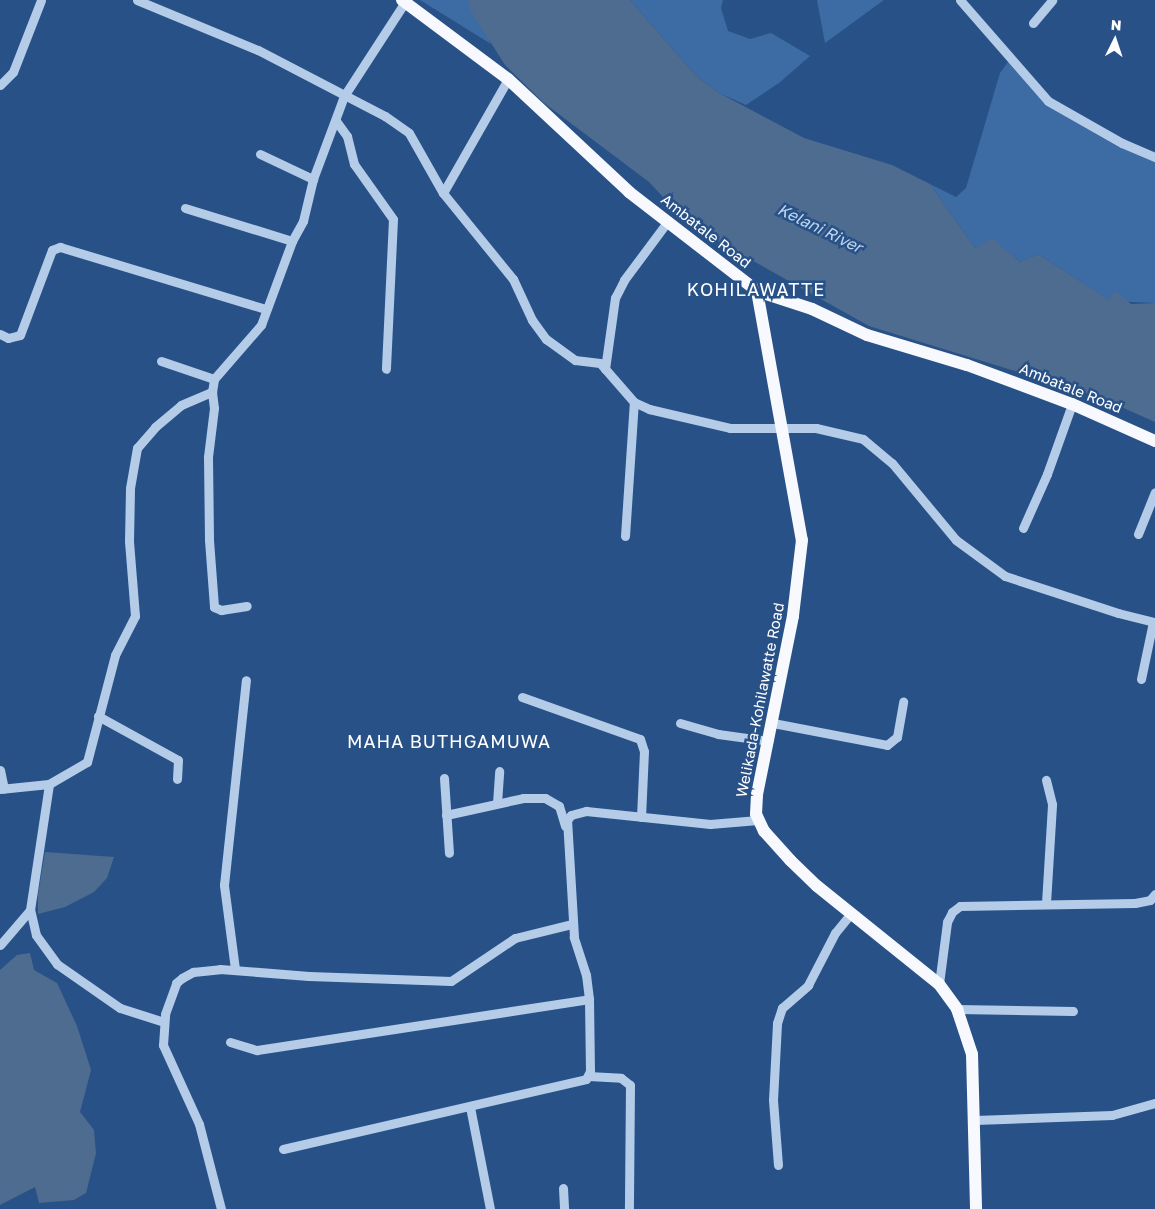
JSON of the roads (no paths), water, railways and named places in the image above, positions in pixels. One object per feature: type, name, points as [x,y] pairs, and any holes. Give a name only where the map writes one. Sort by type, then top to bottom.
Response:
[{"type":"main road","name":"Ambatale Road","points":[[403,1],[508,79],[629,192],[758,292],[812,309],[867,335],[967,365],[1072,404],[1155,441]]},
{"type":"main road","name":"Welikada-Kohilawatte Road","points":[[758,292],[802,540],[793,616],[773,722],[755,803],[758,820],[790,860],[851,914],[939,984],[956,1009],[972,1054],[976,1209]]},
{"type":"street","points":[[0,84],[13,72],[41,0]]},
{"type":"street","points":[[137,0],[258,50],[385,116],[409,133],[443,193],[513,279],[532,320],[546,339],[575,360],[600,363],[634,402],[713,425],[781,429],[816,428],[863,439],[892,463],[956,540],[1004,576],[1118,614],[1154,622],[1141,679]]},
{"type":"street","points":[[960,0],[1048,101],[1122,143],[1155,157]]},
{"type":"street","points":[[1033,23],[1052,0]]},
{"type":"street","points":[[247,606],[221,610],[214,607],[209,540],[208,457],[214,408],[212,392],[214,379],[260,325],[292,241],[303,221],[313,179],[344,96],[403,1]]},
{"type":"street","points":[[443,193],[508,79]]},
{"type":"street","points":[[336,121],[347,136],[354,164],[394,219],[386,370]]},
{"type":"street","points":[[260,154],[313,179]]},
{"type":"street","points":[[185,208],[292,241]]},
{"type":"street","points":[[606,369],[615,298],[624,280],[668,221]]},
{"type":"street","points":[[0,334],[8,338],[20,335],[52,250],[60,247],[266,309]]},
{"type":"street","points":[[161,361],[214,379]]},
{"type":"street","points":[[0,770],[2,789],[49,784],[87,762],[115,655],[135,616],[129,542],[130,488],[138,448],[155,427],[181,404],[212,392]]},
{"type":"street","points":[[626,536],[634,402]]},
{"type":"street","points":[[1023,528],[1047,474],[1072,404]]},
{"type":"street","points":[[1138,534],[1155,492]]},
{"type":"street","points":[[235,970],[224,884],[246,680]]},
{"type":"street","points":[[522,697],[640,739],[644,752],[641,817]]},
{"type":"street","points":[[773,722],[887,745],[897,737],[903,702]]},
{"type":"street","points":[[98,716],[178,760],[177,779]]},
{"type":"street","points":[[680,723],[718,734],[769,741]]},
{"type":"street","points":[[497,803],[499,771]]},
{"type":"street","points":[[444,778],[449,853]]},
{"type":"street","points":[[1046,780],[1052,804],[1046,903]]},
{"type":"street","points":[[49,784],[30,910],[36,935],[57,964],[120,1008],[164,1022]]},
{"type":"street","points":[[446,815],[497,803],[545,798],[559,806],[566,829],[572,924],[589,999],[588,1076]]},
{"type":"street","points":[[566,829],[571,815],[586,811],[729,825],[758,820]]},
{"type":"street","points":[[939,984],[947,922],[952,912],[969,904],[1144,902],[1150,900],[1155,894]]},
{"type":"street","points":[[0,944],[30,910]]},
{"type":"street","points":[[778,1165],[773,1100],[776,1023],[782,1008],[808,985],[835,933],[851,914]]},
{"type":"street","points":[[221,1209],[199,1124],[163,1045],[164,1022],[176,983],[182,978],[194,972],[235,970],[309,976],[451,982],[515,938],[572,924]]},
{"type":"street","points":[[230,1042],[257,1050],[589,999]]},
{"type":"street","points":[[956,1009],[1073,1011]]},
{"type":"street","points":[[283,1149],[579,1083],[588,1076],[622,1078],[630,1084],[629,1209]]},
{"type":"street","points":[[975,1120],[1112,1115],[1155,1103]]},
{"type":"street","points":[[470,1107],[490,1209]]},
{"type":"street","points":[[564,1188],[564,1209]]},
{"type":"water","name":"Kelani River","points":[[470,0],[630,0],[696,76],[721,94],[804,138],[892,165],[930,184],[975,248],[992,238],[1020,262],[1038,254],[1109,300],[1115,291],[1131,304],[1155,303],[1155,422],[1099,397],[869,326],[689,225],[649,182],[544,103],[505,65],[470,10]]},
{"type":"water","points":[[45,852],[114,857],[107,878],[94,892],[65,907],[38,914],[38,894]]},
{"type":"water","points":[[30,953],[34,970],[57,983],[77,1026],[91,1070],[80,1112],[94,1130],[96,1153],[86,1193],[74,1200],[39,1203],[35,1187],[0,1205],[0,970],[17,955]]},
{"type":"district","name":"KOHILAWATTE","points":[[756,289]]},
{"type":"district","name":"MAHA BUTHGAMUWA","points":[[449,741]]}]
